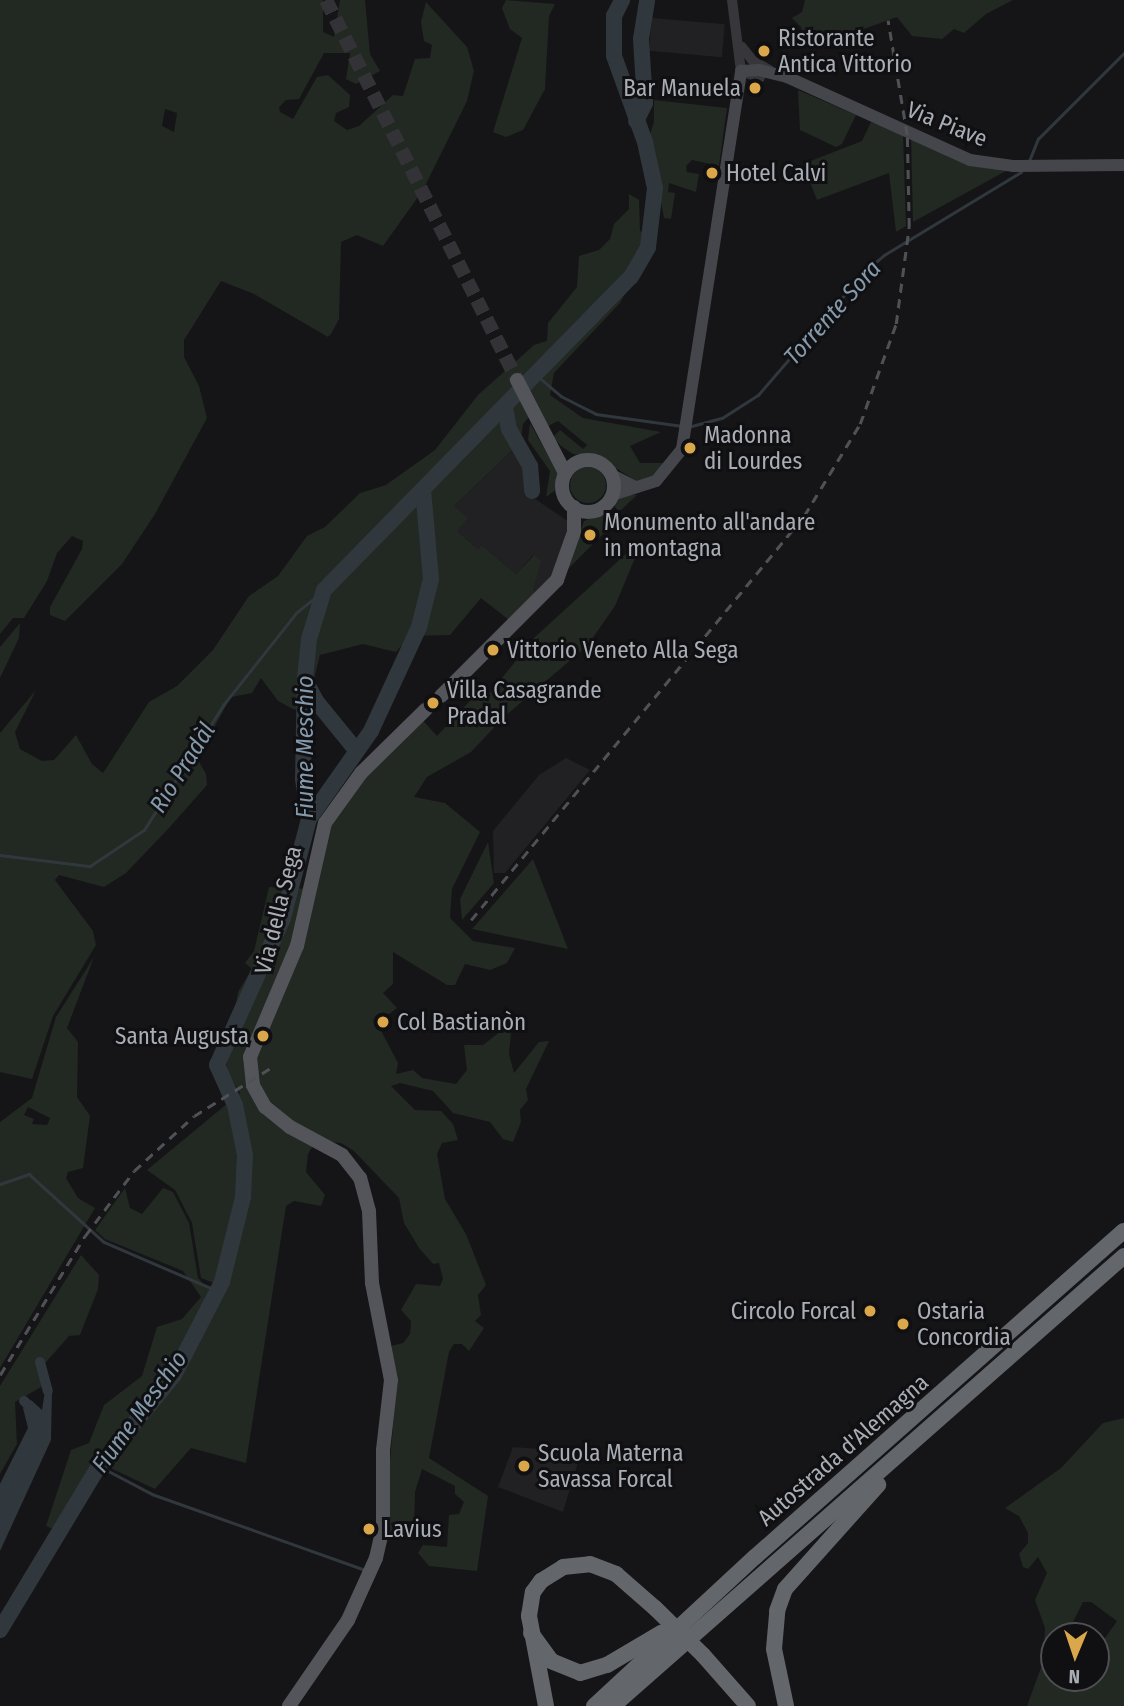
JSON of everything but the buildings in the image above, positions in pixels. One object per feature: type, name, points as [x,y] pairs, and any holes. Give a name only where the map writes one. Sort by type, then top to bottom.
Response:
[{"type":"highway","name":"Autostrada d'Alemagna","points":[[594,1706],[755,1557],[1124,1231]]},
{"type":"highway","name":"Autostrada d'Alemagna","points":[[613,1706],[1124,1256]]},
{"type":"highway","points":[[786,1706],[775,1649],[777,1611],[785,1590],[929,1429]]},
{"type":"highway","points":[[531,1633],[543,1654],[561,1668],[580,1673],[595,1670],[635,1651],[755,1557]]},
{"type":"highway","points":[[546,1706],[531,1633],[533,1592],[563,1567],[603,1568],[655,1608],[703,1655],[748,1706]]},
{"type":"main road","name":"Via Piave","points":[[741,71],[803,84],[962,158],[1013,166],[1124,165]]},
{"type":"main road","points":[[518,383],[565,473],[564,494],[581,509],[602,507],[612,495],[639,488],[666,472],[685,438],[741,71]]},
{"type":"main road","points":[[739,93],[747,81],[766,75]]},
{"type":"main road","points":[[547,438],[577,462],[601,463],[612,475],[639,488]]},
{"type":"main road","points":[[565,473],[577,462]]},
{"type":"main road","points":[[612,475],[612,495]]},
{"type":"main road","points":[[441,696],[557,580],[581,509]]},
{"type":"main road","name":"Via della Sega","points":[[289,1706],[348,1620],[379,1550],[391,1380],[373,1293],[369,1211],[360,1178],[342,1155],[270,1111],[256,1091],[250,1068],[253,1047],[275,1007],[297,946],[325,823],[367,765],[425,710]]},
{"type":"street","points":[[732,0],[740,41],[741,71]]},
{"type":"street","points":[[740,41],[751,60],[766,75]]},
{"type":"shaded area","points":[[0,0],[323,0],[323,32],[334,37],[340,0],[365,0],[370,54],[380,71],[356,84],[346,79],[350,53],[324,53],[299,99],[286,100],[279,107],[280,112],[293,119],[317,77],[328,75],[350,95],[349,107],[336,113],[334,121],[347,130],[359,126],[393,95],[403,96],[415,59],[430,58],[432,45],[424,41],[421,22],[426,2],[467,47],[474,71],[467,101],[423,190],[383,246],[357,235],[341,242],[339,319],[331,334],[328,337],[254,294],[221,281],[184,340],[184,357],[199,386],[207,418],[155,514],[122,564],[65,621],[50,615],[50,607],[82,549],[83,541],[72,536],[57,553],[47,581],[24,618],[13,618],[0,634]],"holes":[[[165,109],[177,113],[174,132],[162,126]]]},
{"type":"shaded area","points":[[506,0],[555,4],[549,16],[545,89],[523,130],[506,137],[493,132],[522,38],[510,29],[502,8]]},
{"type":"shaded area","points":[[805,0],[1013,0],[986,14],[964,33],[954,29],[942,39],[912,36],[897,17],[836,39],[804,40],[801,27],[792,18],[802,12]]},
{"type":"shaded area","points":[[652,18],[725,24],[722,57],[649,51]]},
{"type":"shaded area","points":[[798,90],[856,115],[842,144],[836,147],[800,130]]},
{"type":"shaded area","points":[[654,100],[727,108],[719,166],[692,160],[686,166],[687,172],[699,174],[696,192],[669,183],[668,192],[675,193],[671,219],[664,218],[649,137],[654,122]]},
{"type":"shaded area","points":[[871,122],[903,133],[906,226],[896,232],[889,173],[817,200],[803,164],[862,141]]},
{"type":"shaded area","points":[[911,136],[1006,171],[913,222]]},
{"type":"shaded area","points":[[629,194],[639,200],[640,231],[649,236],[638,270],[620,303],[554,373],[550,395],[583,418],[661,432],[630,446],[640,463],[667,463],[653,477],[636,481],[600,458],[573,454],[553,437],[560,430],[583,449],[587,445],[558,421],[548,426],[538,407],[523,424],[520,443],[454,506],[468,518],[457,531],[478,549],[482,545],[516,574],[534,555],[541,561],[533,590],[538,595],[509,620],[481,598],[450,635],[410,636],[396,652],[363,644],[320,655],[313,683],[317,689],[295,710],[278,701],[261,678],[252,693],[231,697],[197,758],[206,774],[207,785],[126,873],[104,887],[59,875],[55,880],[93,931],[96,945],[53,1016],[32,1079],[0,1072],[0,733],[36,690],[15,732],[20,749],[42,761],[54,760],[76,735],[92,764],[103,773],[149,702],[177,686],[213,650],[249,596],[278,576],[307,536],[325,527],[360,493],[386,485],[435,450],[478,395],[534,345],[547,341],[548,323],[577,287],[579,256],[599,250],[610,239],[614,224],[629,209]]},
{"type":"shaded area","points":[[530,423],[559,475],[557,489],[546,497],[550,471],[528,440]]},
{"type":"shaded area","points":[[513,450],[529,475],[531,496],[569,522],[555,573],[538,595],[533,591],[533,555],[516,574],[482,545],[478,549],[457,531],[454,506]]},
{"type":"shaded area","points":[[588,467],[600,473],[606,485],[600,497],[588,503],[576,497],[570,485],[576,473]]},
{"type":"shaded area","points":[[626,495],[637,495],[619,512],[612,503]]},
{"type":"shaded area","points":[[607,512],[613,524],[568,569],[584,521]]},
{"type":"shaded area","points":[[628,552],[635,558],[615,606],[587,646],[504,717],[471,752],[427,777],[414,797],[445,803],[480,832],[452,889],[450,918],[473,941],[515,948],[507,963],[490,970],[465,964],[455,985],[447,985],[393,952],[393,984],[383,993],[397,1008],[377,1023],[398,1063],[396,1074],[413,1070],[422,1078],[456,1084],[467,1070],[464,1045],[483,1045],[501,1031],[511,1033],[509,1054],[514,1073],[539,1042],[549,1041],[526,1089],[528,1100],[520,1110],[521,1122],[513,1142],[503,1139],[490,1122],[453,1113],[433,1091],[400,1083],[391,1086],[415,1110],[441,1111],[453,1124],[458,1140],[442,1143],[437,1154],[445,1199],[466,1234],[486,1285],[478,1295],[481,1315],[475,1321],[484,1328],[469,1351],[462,1344],[454,1344],[449,1352],[429,1458],[488,1496],[477,1571],[429,1566],[418,1553],[423,1545],[447,1547],[449,1515],[459,1514],[464,1502],[455,1494],[455,1486],[422,1469],[415,1492],[414,1530],[390,1532],[389,1473],[397,1378],[391,1346],[403,1343],[410,1334],[411,1321],[401,1310],[416,1284],[440,1286],[443,1279],[439,1263],[433,1264],[419,1248],[404,1223],[399,1198],[354,1151],[341,1143],[316,1141],[308,1154],[306,1172],[325,1195],[321,1206],[294,1201],[286,1206],[246,1463],[191,1448],[155,1489],[106,1466],[180,1377],[229,1279],[249,1193],[249,1164],[237,1167],[238,1198],[214,1283],[201,1278],[192,1223],[175,1190],[147,1170],[240,1093],[226,1069],[228,1054],[244,1025],[233,1020],[238,992],[252,969],[245,963],[254,951],[269,887],[312,889],[325,823],[419,716],[437,736],[482,688],[489,694],[535,637]]},
{"type":"shaded area","points":[[20,623],[19,638],[0,678],[0,647]]},
{"type":"shaded area","points":[[566,758],[590,770],[505,873],[494,873],[493,831],[539,775]]},
{"type":"shaded area","points":[[488,842],[494,883],[462,920],[460,899]]},
{"type":"shaded area","points":[[533,859],[568,949],[472,929]]},
{"type":"shaded area","points":[[94,957],[67,1028],[78,1042],[77,1097],[90,1116],[83,1168],[68,1172],[66,1178],[78,1198],[95,1208],[0,1368],[0,1122],[32,1098],[56,1017]],"holes":[[[28,1107],[50,1118],[47,1125],[32,1124],[34,1119],[24,1115]]]},
{"type":"shaded area","points":[[125,1188],[130,1208],[142,1214],[163,1188],[173,1192],[189,1223],[198,1278],[212,1293],[170,1372],[97,1462],[53,1529],[46,1526],[71,1450],[89,1443],[104,1405],[142,1376],[157,1327],[182,1319],[201,1297],[183,1271],[105,1239],[95,1230]]},
{"type":"shaded area","points":[[81,1255],[99,1275],[98,1289],[80,1335],[69,1336],[40,1369],[41,1387],[15,1402],[17,1444],[0,1474],[0,1386]]},
{"type":"shaded area","points":[[45,1391],[52,1391],[51,1440],[0,1551],[0,1484],[28,1428],[23,1408],[31,1400],[42,1410]]},
{"type":"shaded area","points":[[1124,1418],[1124,1706],[1027,1706],[1040,1670],[1040,1692],[1110,1692],[1110,1631],[1117,1621],[1091,1602],[1083,1602],[1073,1622],[1043,1622],[1035,1600],[1047,1573],[1038,1557],[1028,1569],[1023,1567],[1019,1554],[1028,1543],[1028,1533],[1019,1516],[1005,1508],[1061,1468],[1103,1423]]},
{"type":"shaded area","points":[[513,1447],[581,1452],[563,1512],[498,1487]]},
{"type":"waterway","name":"Fiume Meschio","points":[[0,1630],[99,1466],[174,1375],[222,1282],[243,1197],[245,1155],[235,1105],[217,1065],[283,918],[309,819],[303,779],[305,679],[309,639],[324,590],[631,277],[648,247],[655,188],[645,142],[614,56],[614,16],[622,0]]},
{"type":"waterway","points":[[636,121],[645,103],[641,39],[647,0]]},
{"type":"waterway","name":"Torrente Sora","points":[[1029,161],[1038,139],[1124,53]]},
{"type":"waterway","name":"Torrente Sora","points":[[688,427],[722,418],[758,395],[864,272],[884,255],[1021,172]]},
{"type":"waterway","name":"Torrente Sora","points":[[535,374],[561,396],[596,414],[682,426]]},
{"type":"waterway","points":[[505,407],[509,429],[530,466],[532,491]]},
{"type":"waterway","points":[[309,819],[371,731],[419,627],[431,579],[423,489]]},
{"type":"waterway","name":"Rio Pradàl","points":[[0,855],[90,866],[144,830],[224,704],[296,613],[324,590]]},
{"type":"waterway","points":[[306,682],[316,701],[356,750]]},
{"type":"waterway","points":[[0,1184],[29,1174],[104,1242],[218,1291]]},
{"type":"waterway","points":[[40,1362],[48,1391]]},
{"type":"waterway","points":[[24,1401],[27,1404]]},
{"type":"waterway","points":[[99,1466],[152,1494],[365,1570]]},
{"type":"tunnel","points":[[326,0],[517,380]]},
{"type":"tunnel","points":[[425,710],[441,696]]},
{"type":"railway","points":[[471,920],[804,516],[860,424],[896,324],[909,227],[907,135],[888,21]]},
{"type":"railway","points":[[0,1375],[85,1236],[134,1171],[194,1116],[272,1067]]},
{"type":"place","name":"Ristorante Antica Vittorio","points":[[764,51]]},
{"type":"place","name":"Bar Manuela","points":[[755,88]]},
{"type":"place","name":"Hotel Calvi","points":[[712,173]]},
{"type":"place","name":"Madonna di Lourdes","points":[[690,448]]},
{"type":"place","name":"Monumento all'andare in montagna","points":[[590,535]]},
{"type":"place","name":"Vittorio Veneto Alla Sega","points":[[493,650]]},
{"type":"place","name":"Villa Casagrande Pradal","points":[[433,703]]},
{"type":"place","name":"Col Bastianòn","points":[[383,1022]]},
{"type":"place","name":"Santa Augusta","points":[[263,1036]]},
{"type":"place","name":"Circolo Forcal","points":[[870,1311]]},
{"type":"place","name":"Ostaria Concordia","points":[[903,1324]]},
{"type":"place","name":"Scuola Materna Savassa Forcal","points":[[524,1466]]},
{"type":"place","name":"Lavius","points":[[369,1529]]}]
